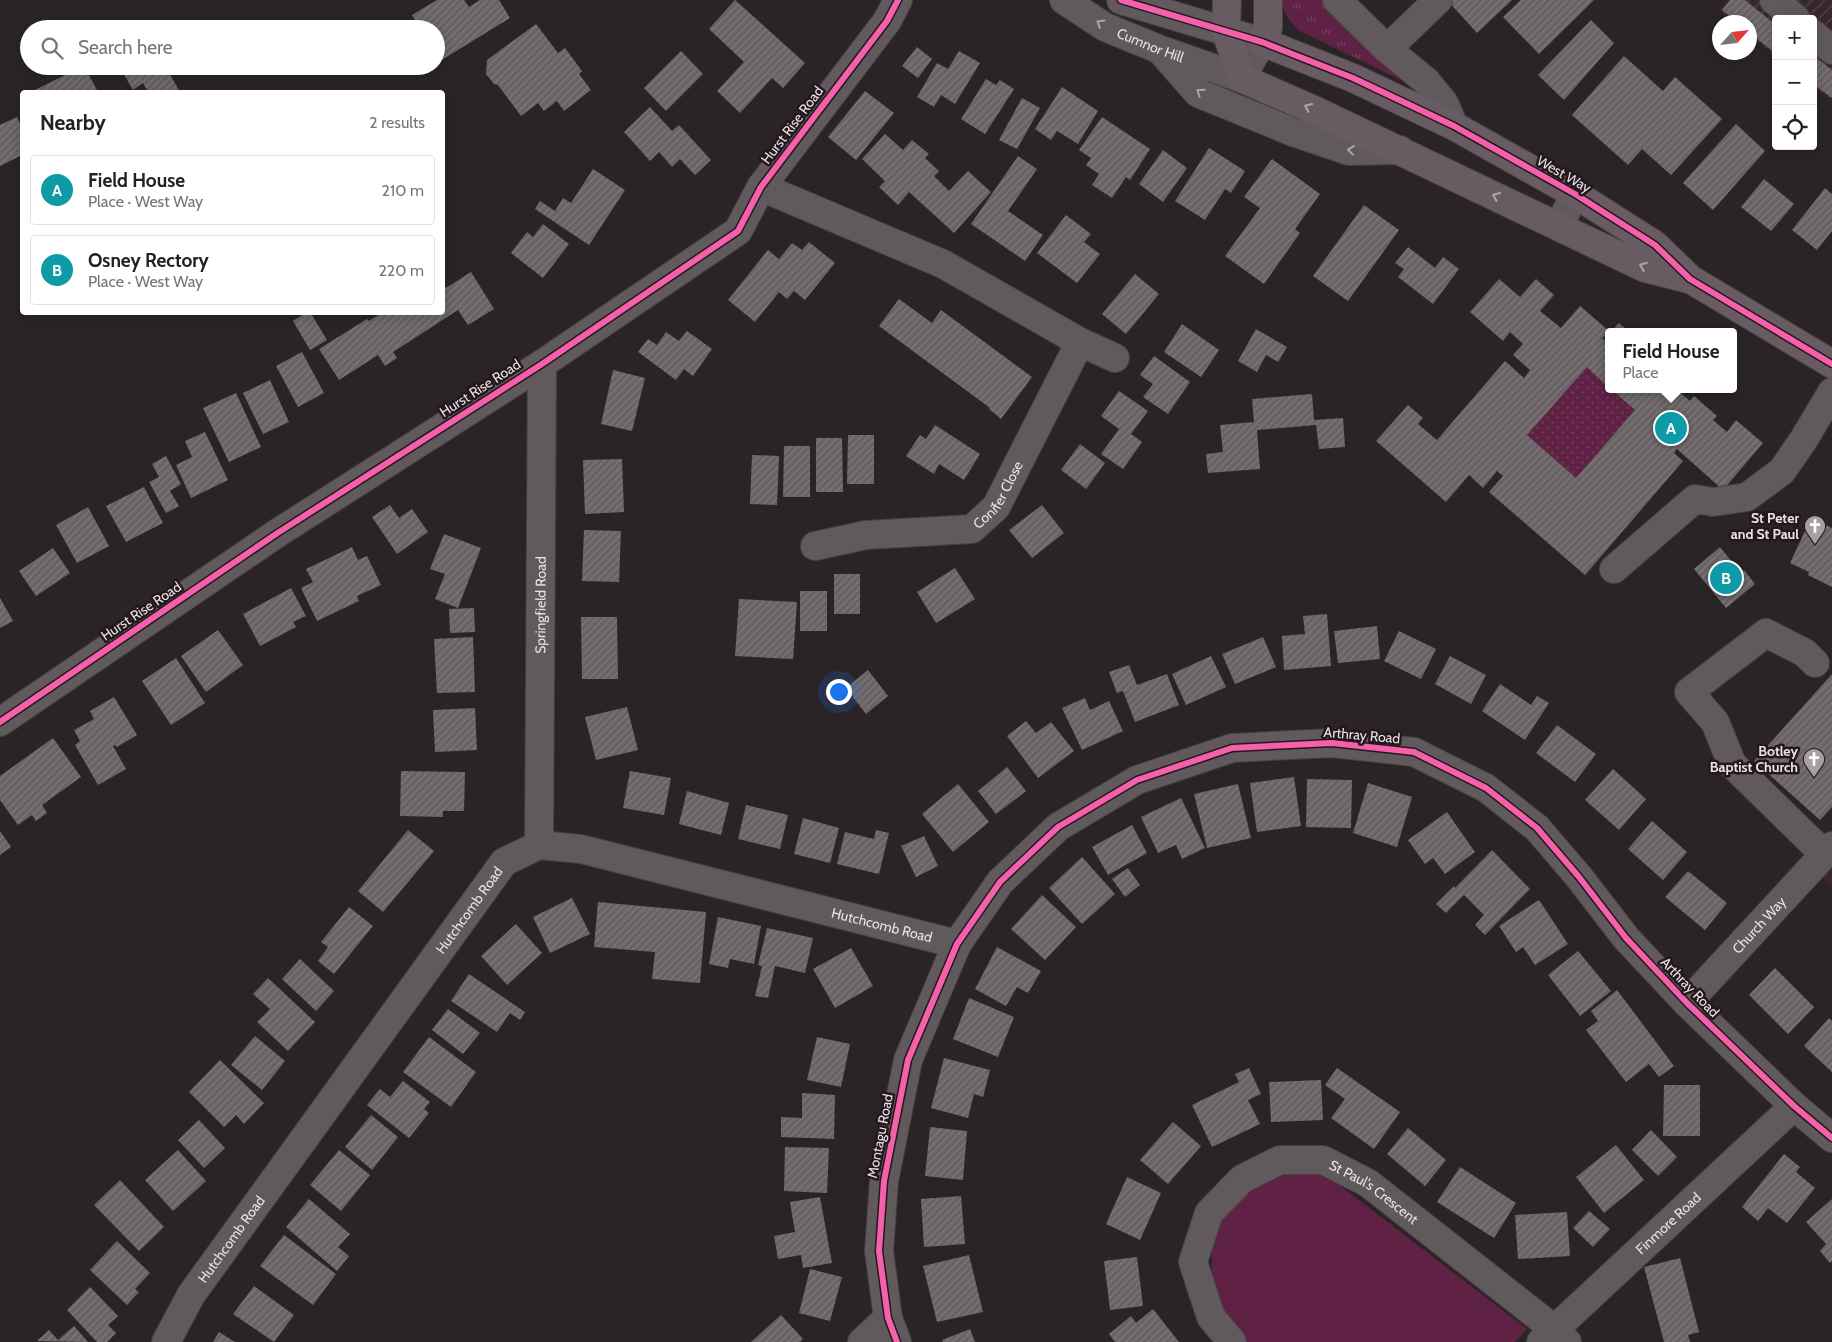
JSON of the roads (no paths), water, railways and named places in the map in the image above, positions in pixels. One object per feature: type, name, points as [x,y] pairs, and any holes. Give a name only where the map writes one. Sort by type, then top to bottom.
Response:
[{"type":"main road","points":[[1227,0],[1226,31],[1241,78]]},
{"type":"main road","points":[[1262,42],[1268,28],[1268,0]]},
{"type":"main road","name":"West Way","points":[[1262,42],[1353,78],[1454,126],[1575,194],[1655,245],[1690,279],[1832,364]]},
{"type":"main road","name":"West Way","points":[[1241,78],[1400,150],[1644,268],[1690,279]]},
{"type":"street","name":"Hurst Rise Road","points":[[0,722],[276,534],[542,364],[738,231],[761,187],[886,21],[898,0]]},
{"type":"street","name":"Cumnor Hill","points":[[1064,0],[1105,27],[1161,50],[1241,78]]},
{"type":"street","points":[[1121,0],[1262,42],[1241,78]]},
{"type":"street","points":[[1337,0],[1387,49],[1426,82],[1444,103],[1454,126]]},
{"type":"street","points":[[1387,49],[1438,0]]},
{"type":"street","points":[[1774,0],[1791,15]]},
{"type":"street","points":[[1817,37],[1832,50]]},
{"type":"street","points":[[1161,50],[1198,93],[1293,132],[1349,151],[1400,150]]},
{"type":"street","points":[[761,187],[942,264],[1080,342],[1115,358]]},
{"type":"street","points":[[1559,226],[1575,194]]},
{"type":"street","name":"Conifer Close","points":[[815,546],[866,535],[972,529],[996,507],[1080,342]]},
{"type":"street","name":"Springfield Road","points":[[539,846],[542,364]]},
{"type":"street","points":[[1614,570],[1695,499],[1713,502],[1747,497],[1782,471],[1832,392]]},
{"type":"street","points":[[1815,663],[1806,653],[1766,633],[1689,692],[1715,722],[1732,764],[1828,850]]},
{"type":"street","name":"Arthray Road","points":[[957,944],[1000,882],[1058,827],[1137,780],[1232,748],[1332,743],[1414,752],[1486,788],[1537,828],[1579,877],[1626,938],[1687,1003],[1794,1106],[1832,1138]]},
{"type":"street","name":"Hutchcomb Road","points":[[166,1342],[191,1295],[504,862],[539,846],[581,849],[957,944]]},
{"type":"street","name":"Church Way","points":[[1687,1003],[1828,850]]},
{"type":"street","name":"Montagu Road","points":[[892,1330],[880,1252],[884,1181],[908,1060],[957,944]]},
{"type":"street","name":"Finmore Road","points":[[1554,1338],[1794,1106]]},
{"type":"street","name":"St Paul's Crescent","points":[[1232,1342],[1211,1316],[1194,1262],[1209,1213],[1242,1178],[1280,1160],[1323,1160],[1368,1183],[1554,1338]]},
{"type":"street","points":[[862,1342],[892,1330]]},
{"type":"place","name":"Field House","points":[[1671,428]]},
{"type":"place","name":"St Peter and St Paul","points":[[1815,545]]},
{"type":"place","name":"Osney Rectory","points":[[1726,578]]},
{"type":"place","name":"Botley Baptist Church","points":[[1814,778]]}]
